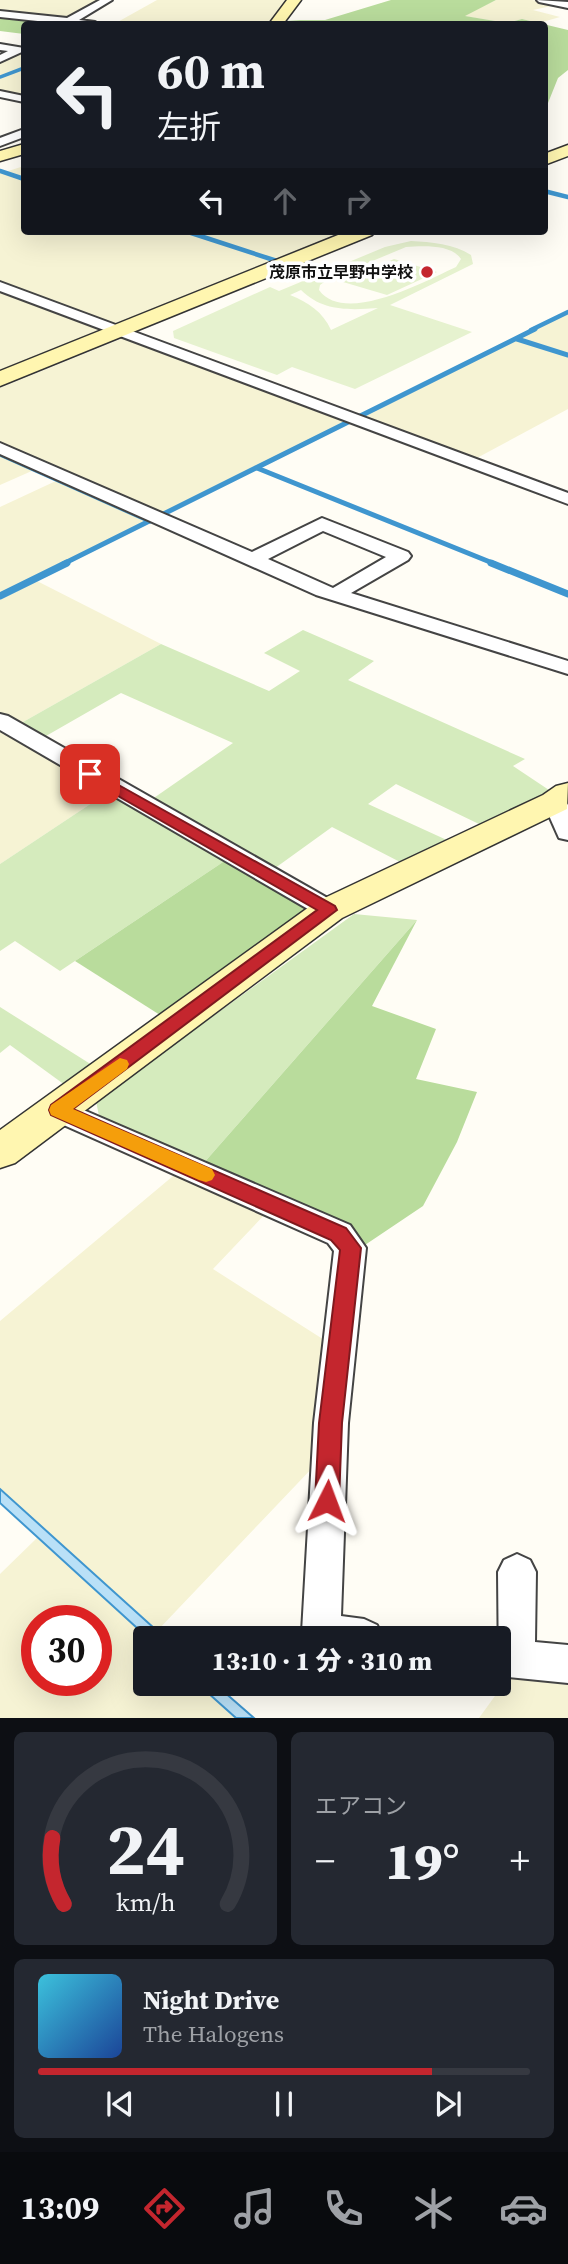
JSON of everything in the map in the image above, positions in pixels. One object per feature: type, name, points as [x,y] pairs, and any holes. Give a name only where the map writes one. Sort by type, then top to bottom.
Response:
[{"type":"street","points":[[70,21],[107,0]]},
{"type":"street","points":[[278,21],[294,0]]},
{"type":"street","points":[[542,0],[568,5]]},
{"type":"street","points":[[0,14],[60,21]]},
{"type":"street","points":[[0,47],[20,50],[0,59]]},
{"type":"street","points":[[0,94],[21,98]]},
{"type":"street","points":[[0,142],[21,134]]},
{"type":"street","points":[[0,156],[21,150]]},
{"type":"street","points":[[548,158],[568,150]]},
{"type":"street","points":[[0,379],[355,235]]},
{"type":"street","points":[[0,286],[568,499]]},
{"type":"street","points":[[0,448],[334,595],[568,668]]},
{"type":"street","points":[[253,560],[322,524],[401,556],[334,595]]},
{"type":"street","points":[[0,721],[329,910]]},
{"type":"street","points":[[0,1152],[329,910],[564,810]]},
{"type":"street","points":[[58,1110],[339,1234],[351,1248],[331,1423],[321,1626]]},
{"type":"street","points":[[511,1626],[517,1572]]},
{"type":"street","points":[[511,1658],[568,1664]]},
{"type":"shaded area","points":[[0,0],[104,0],[68,21],[0,14]]},
{"type":"shaded area","points":[[157,0],[289,0],[272,21],[119,21]]},
{"type":"shaded area","points":[[496,0],[532,0],[556,5],[533,10],[560,17],[546,21],[494,21],[463,16]]},
{"type":"shaded area","points":[[21,51],[21,96],[0,93],[0,60]]},
{"type":"shaded area","points":[[21,167],[21,235],[346,235],[119,326],[0,284],[0,171]]},
{"type":"shaded area","points":[[0,288],[108,329],[0,375]]},
{"type":"shaded area","points":[[568,313],[568,409],[475,459],[359,417]]},
{"type":"shaded area","points":[[128,336],[349,422],[161,516],[0,445],[0,388]]},
{"type":"shaded area","points":[[0,454],[34,470],[0,485]]},
{"type":"shaded area","points":[[58,480],[150,521],[0,594],[0,507]]},
{"type":"shaded area","points":[[37,581],[161,644],[16,726],[0,713],[0,600]]},
{"type":"shaded area","points":[[0,726],[110,791],[0,864]]},
{"type":"shaded area","points":[[179,1171],[268,1211],[213,1269],[329,1343],[316,1464],[162,1626],[151,1626],[0,1489],[0,1321]]},
{"type":"shaded area","points":[[37,1538],[111,1605],[21,1605],[21,1696],[112,1696],[112,1606],[135,1626],[133,1696],[211,1696],[236,1718],[0,1718],[0,1574]]},
{"type":"shaded area","points":[[511,1678],[568,1685],[568,1718],[479,1718],[495,1696],[511,1696]]},
{"type":"green space","points":[[391,0],[496,0],[465,16],[495,21],[285,20],[325,20]]},
{"type":"green space","points":[[0,15],[47,21],[21,21],[21,34],[0,31]]},
{"type":"green space","points":[[548,25],[568,30],[568,70],[558,78],[548,103]]},
{"type":"green space","points":[[411,241],[426,242],[450,246],[471,255],[473,264],[390,305],[472,332],[355,389],[292,367],[277,375],[174,338],[173,331],[270,287],[279,291],[385,247]],"holes":[[[406,247],[444,248],[461,259],[456,267],[426,281],[366,302],[331,300],[319,290],[320,285],[327,280]],[[301,290],[328,306],[348,309],[378,308],[331,330],[314,308],[290,295]]]},
{"type":"green space","points":[[394,259],[437,272],[387,295],[343,282]]},
{"type":"green space","points":[[303,630],[374,661],[348,680],[525,759],[513,766],[552,792],[481,825],[396,784],[368,804],[449,841],[402,863],[332,827],[271,871],[148,802],[233,743],[121,693],[39,740],[16,726],[161,644],[269,691],[300,671],[264,653]]},
{"type":"green space","points":[[110,791],[229,858],[60,971],[15,941],[0,951],[0,864]]},
{"type":"green space","points":[[229,858],[299,898],[305,909],[160,1015],[75,961]]},
{"type":"green space","points":[[354,914],[417,920],[202,1165],[100,1121],[96,1101]]},
{"type":"green space","points":[[417,920],[372,1006],[436,1029],[416,1079],[477,1092],[457,1142],[423,1206],[362,1247],[202,1165]]},
{"type":"green space","points":[[0,1007],[92,1065],[65,1085],[10,1045],[0,1053]]},
{"type":"water","points":[[0,1489],[152,1626],[135,1626],[0,1503]]},
{"type":"water","points":[[211,1696],[229,1696],[254,1718],[236,1718]]},
{"type":"waterway","points":[[0,77],[21,69]]},
{"type":"waterway","points":[[0,171],[21,178]]},
{"type":"waterway","points":[[548,192],[568,197]]},
{"type":"waterway","points":[[197,235],[280,262]]},
{"type":"waterway","points":[[531,330],[568,312]]},
{"type":"waterway","points":[[150,521],[535,329]]},
{"type":"waterway","points":[[517,339],[568,355]]},
{"type":"waterway","points":[[0,454],[150,521]]},
{"type":"waterway","points":[[257,468],[495,564]]},
{"type":"waterway","points":[[63,564],[150,521]]},
{"type":"waterway","points":[[0,596],[67,563]]},
{"type":"waterway","points":[[491,563],[568,594]]},
{"type":"slow traffic","points":[[120,1064],[58,1110],[206,1175]]},
{"type":"place","name":"茂原市立早野中学校","points":[[427,272]]},
{"type":"route","points":[[90,774],[329,910],[58,1110],[339,1234],[351,1248],[331,1423],[327,1501]]}]
